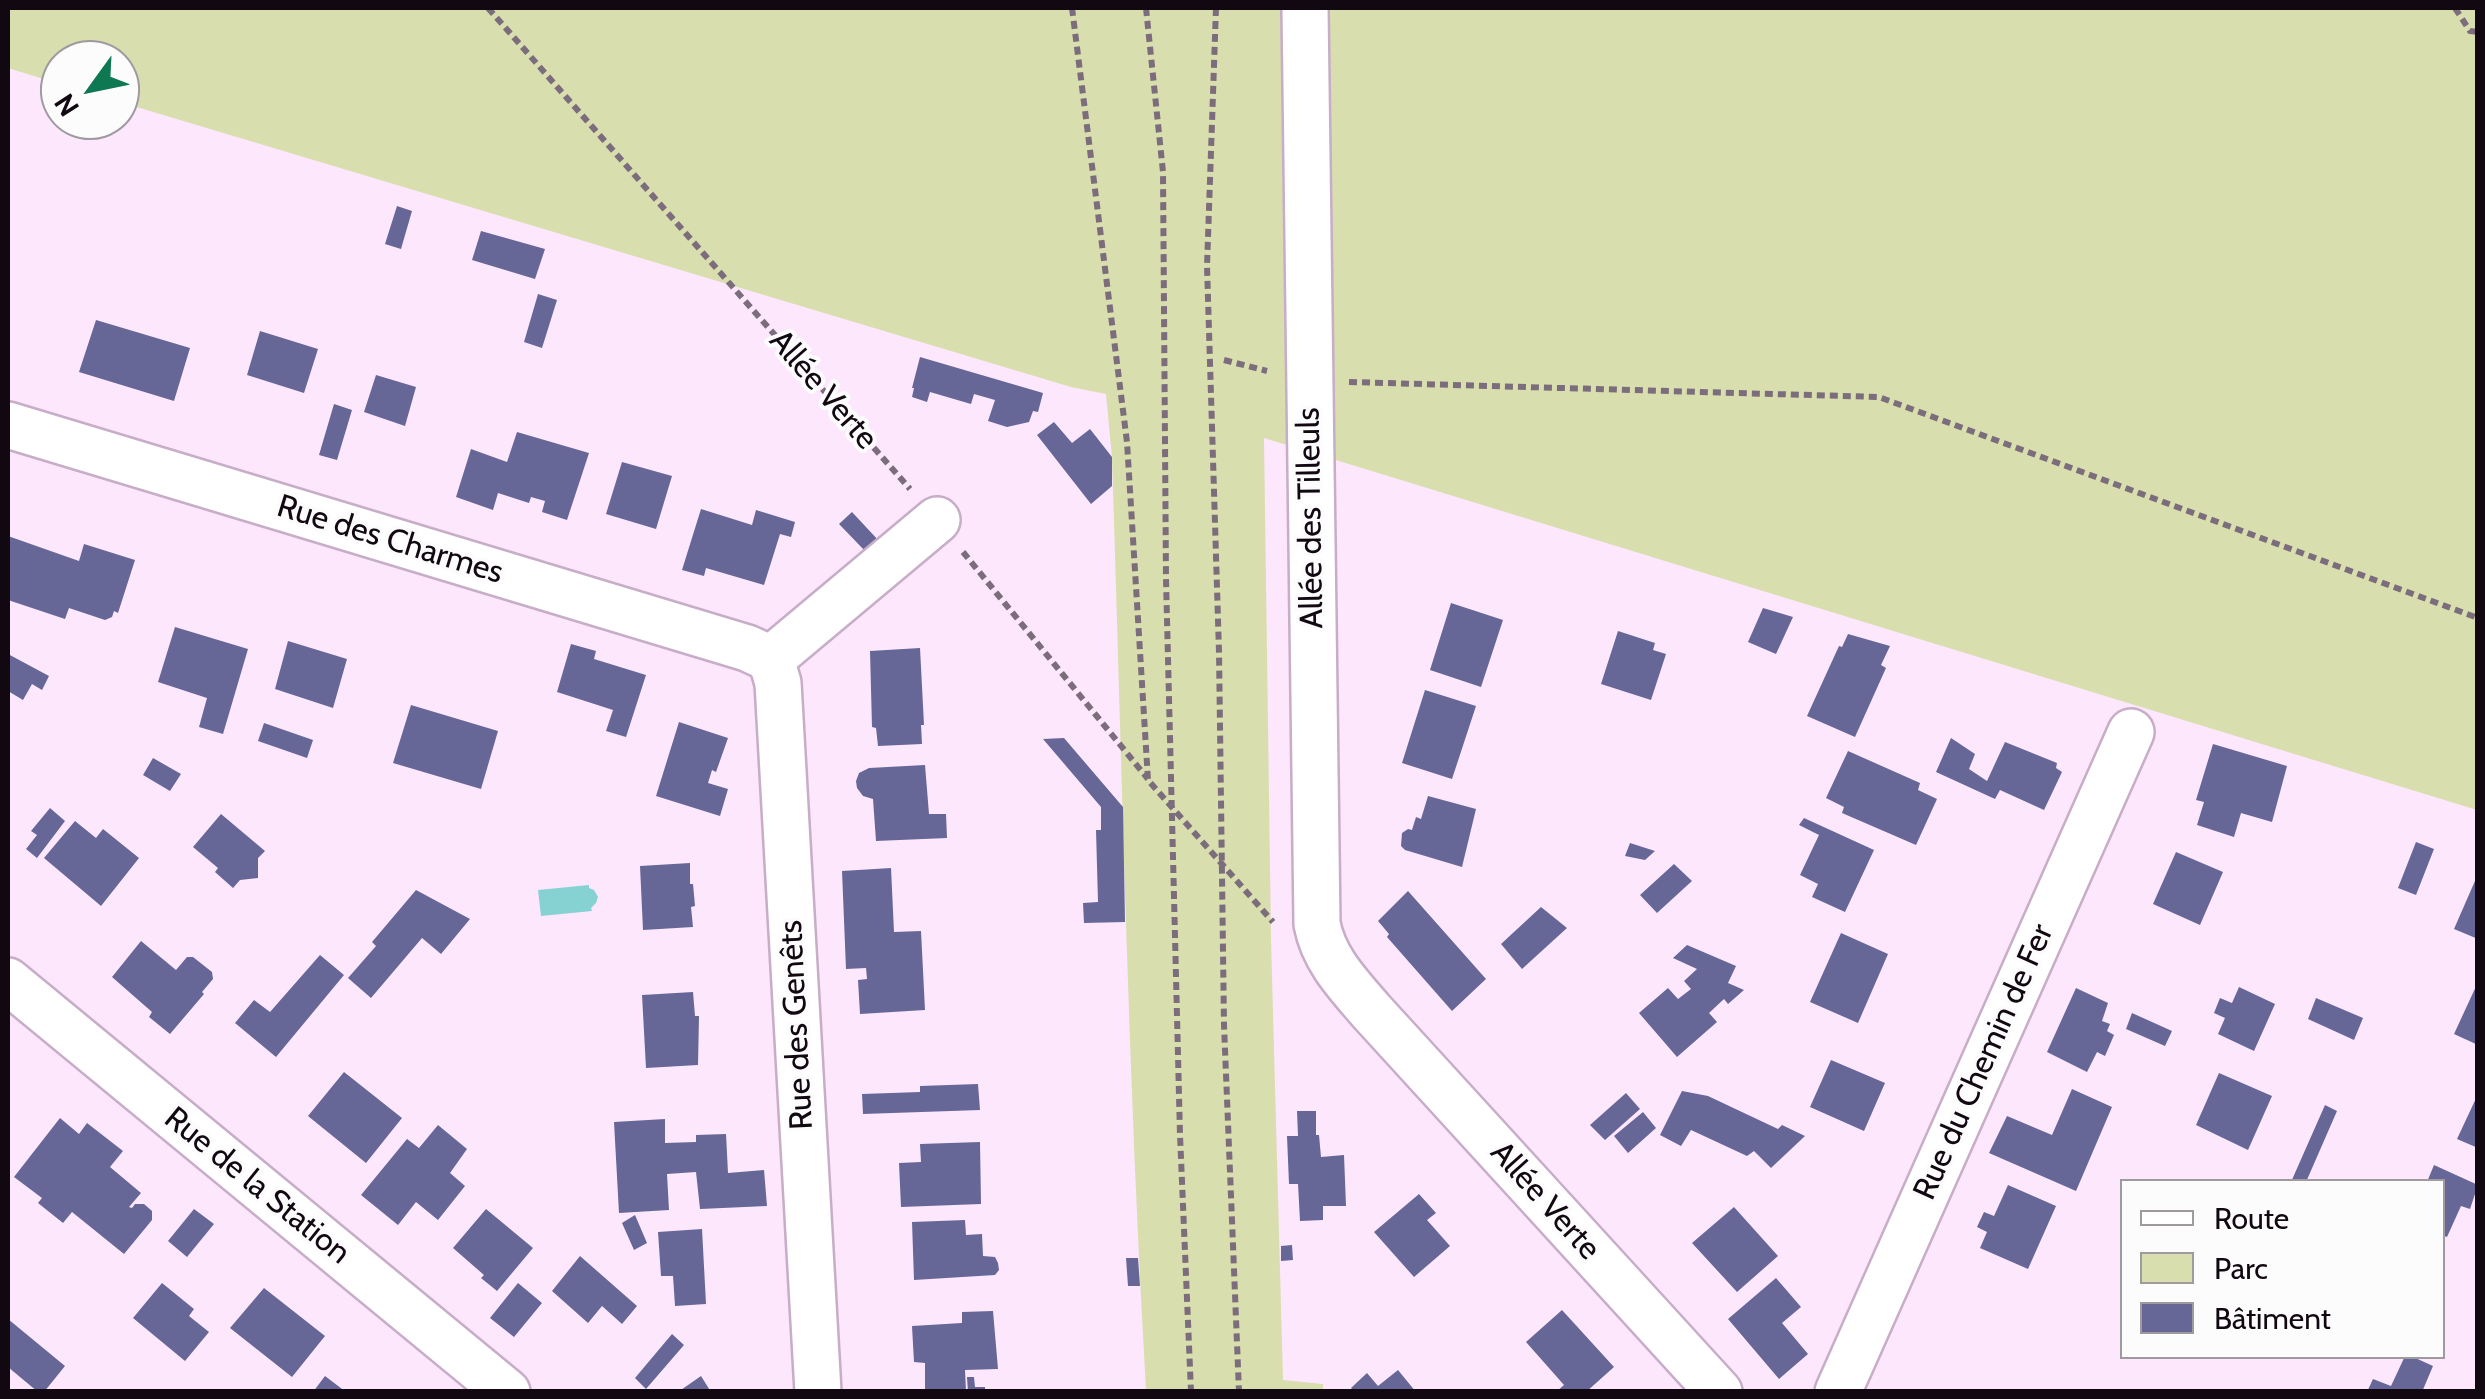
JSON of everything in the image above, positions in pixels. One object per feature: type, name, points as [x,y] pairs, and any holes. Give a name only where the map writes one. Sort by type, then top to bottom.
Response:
[{"type":"street","name":"Allée des Tilleuls","points":[[1305,8],[1316,924],[1330,960],[1370,1011]]},
{"type":"street","name":"Rue des Charmes","points":[[8,425],[771,658]]},
{"type":"street","points":[[771,658],[937,520]]},
{"type":"street","name":"Rue des Genêts","points":[[771,658],[778,683],[818,1392]]},
{"type":"street","name":"Rue du Chemin de Fer","points":[[1838,1392],[2131,732]]},
{"type":"street","name":"Rue de la Station","points":[[8,981],[508,1392]]},
{"type":"street","name":"Allée Verte","points":[[1370,1011],[1718,1392]]},
{"type":"path","name":"Allée Verte","points":[[488,8],[937,520],[1222,866],[1296,947],[1324,948]]},
{"type":"path","points":[[1072,8],[1128,442],[1148,780]]},
{"type":"path","points":[[1146,8],[1163,172],[1171,804],[1191,1392]]},
{"type":"path","points":[[1216,8],[1207,266],[1224,1025],[1239,1392]]},
{"type":"path","points":[[2455,8],[2470,31],[2478,32]]},
{"type":"path","points":[[1224,360],[1310,381],[1879,396],[2478,618]]},
{"type":"green space","points":[[8,8],[2477,8],[2477,810],[1264,438],[1271,939],[1283,1380],[1323,1384],[1323,1391],[1146,1391],[1130,1041],[1112,457],[1106,394],[1071,387],[140,108],[140,40],[40,40],[40,78],[8,68]]},
{"type":"shaded area","points":[[589,885],[598,897],[592,911],[541,916],[538,890]]},
{"type":"building","points":[[397,206],[412,211],[401,249],[385,244]]},
{"type":"building","points":[[481,231],[545,249],[535,279],[472,260]]},
{"type":"building","points":[[538,294],[557,300],[542,348],[524,342]]},
{"type":"building","points":[[96,320],[190,348],[174,401],[79,372]]},
{"type":"building","points":[[260,331],[318,349],[304,393],[247,375]]},
{"type":"building","points":[[920,357],[1043,393],[1038,412],[1033,411],[1029,422],[1007,427],[988,421],[995,400],[974,394],[971,404],[930,392],[927,402],[912,397]]},
{"type":"building","points":[[376,375],[416,387],[405,426],[364,412]]},
{"type":"building","points":[[334,404],[352,410],[337,460],[319,455]]},
{"type":"building","points":[[1054,422],[1072,443],[1090,429],[1112,457],[1112,486],[1091,504],[1037,435]]},
{"type":"building","points":[[517,432],[589,453],[567,520],[542,512],[545,501],[531,497],[529,503],[498,493],[493,510],[456,497],[471,449],[507,462]]},
{"type":"building","points":[[622,462],[672,476],[656,529],[606,514]]},
{"type":"building","points":[[701,509],[752,525],[756,510],[795,522],[791,537],[780,534],[764,585],[706,568],[704,576],[682,570]]},
{"type":"building","points":[[852,512],[879,541],[866,552],[839,524]]},
{"type":"building","points":[[8,536],[79,561],[84,544],[135,560],[118,613],[114,611],[105,620],[69,608],[65,619],[8,600]]},
{"type":"building","points":[[1451,603],[1503,620],[1481,687],[1430,670]]},
{"type":"building","points":[[1763,608],[1793,617],[1776,654],[1748,642]]},
{"type":"building","points":[[175,627],[248,649],[223,734],[199,727],[207,698],[158,682]]},
{"type":"building","points":[[1618,631],[1655,643],[1653,650],[1666,654],[1651,700],[1601,684]]},
{"type":"building","points":[[1848,634],[1890,646],[1881,665],[1886,668],[1855,737],[1807,716]]},
{"type":"building","points":[[288,641],[347,659],[333,708],[275,689]]},
{"type":"building","points":[[571,644],[596,651],[594,659],[646,675],[626,737],[606,731],[613,710],[557,692]]},
{"type":"building","points":[[920,648],[922,744],[878,746],[876,728],[872,727],[870,651]]},
{"type":"building","points":[[8,654],[49,676],[42,690],[32,684],[23,700],[8,691]]},
{"type":"building","points":[[1425,690],[1476,706],[1452,779],[1402,763]]},
{"type":"building","points":[[411,705],[498,731],[481,789],[393,763]]},
{"type":"building","points":[[679,722],[728,738],[708,783],[728,789],[720,816],[656,796]]},
{"type":"building","points":[[264,723],[313,740],[307,758],[258,741]]},
{"type":"building","points":[[1064,738],[1123,807],[1125,922],[1084,923],[1083,903],[1098,902],[1096,830],[1101,830],[1101,807],[1043,739]]},
{"type":"building","points":[[1951,738],[1975,754],[1969,769],[1987,781],[2005,742],[2057,763],[2056,768],[2062,772],[2044,810],[2000,790],[1995,799],[1936,772]]},
{"type":"building","points":[[2213,744],[2287,766],[2272,822],[2241,813],[2234,837],[2197,825],[2204,802],[2196,800]]},
{"type":"building","points":[[1848,751],[1920,783],[1918,790],[1937,799],[1916,845],[1842,813],[1844,807],[1826,798]]},
{"type":"building","points":[[153,758],[181,774],[170,791],[143,775]]},
{"type":"building","points":[[925,765],[929,814],[946,814],[947,838],[876,841],[873,799],[863,796],[857,788],[859,773],[869,768]]},
{"type":"building","points":[[1428,796],[1476,809],[1462,867],[1401,846],[1402,833],[1412,830],[1416,817],[1421,819]]},
{"type":"building","points":[[50,808],[65,821],[37,858],[26,849],[37,835],[31,831]]},
{"type":"building","points":[[221,814],[265,851],[258,858],[258,878],[240,880],[233,888],[215,872],[218,868],[193,847]]},
{"type":"building","points":[[1804,818],[1874,850],[1845,912],[1812,897],[1818,884],[1800,875],[1819,835],[1799,825]]},
{"type":"building","points":[[75,821],[96,838],[103,829],[139,858],[101,906],[44,858]]},
{"type":"building","points":[[2416,842],[2434,849],[2416,895],[2398,888]]},
{"type":"building","points":[[1630,843],[1655,851],[1645,860],[1625,856]]},
{"type":"building","points":[[2176,852],[2223,872],[2200,925],[2153,904]]},
{"type":"building","points":[[690,863],[693,927],[643,930],[640,866]]},
{"type":"building","points":[[1674,864],[1692,881],[1657,913],[1640,895]]},
{"type":"building","points":[[891,868],[894,932],[921,931],[925,1010],[860,1014],[858,980],[867,979],[866,968],[846,969],[842,871]]},
{"type":"building","points":[[2478,874],[2478,939],[2454,929]]},
{"type":"building","points":[[416,890],[470,919],[441,954],[422,938],[371,998],[348,978],[376,946],[372,942]]},
{"type":"building","points":[[1408,891],[1486,979],[1452,1011],[1387,937],[1389,934],[1378,921]]},
{"type":"building","points":[[1541,907],[1567,928],[1522,969],[1501,944]]},
{"type":"building","points":[[1841,933],[1888,954],[1858,1023],[1810,1002]]},
{"type":"building","points":[[141,941],[176,970],[187,957],[193,957],[212,972],[213,979],[204,994],[170,1034],[149,1017],[152,1012],[112,977]]},
{"type":"building","points":[[1687,945],[1736,966],[1728,983],[1744,990],[1728,1004],[1724,999],[1709,1013],[1717,1022],[1677,1057],[1639,1013],[1668,988],[1678,999],[1691,989],[1684,981],[1697,969],[1673,958]]},
{"type":"building","points":[[320,955],[344,975],[276,1057],[235,1023],[254,1000],[270,1012]]},
{"type":"building","points":[[2478,982],[2478,1045],[2454,1034]]},
{"type":"building","points":[[2239,987],[2275,1004],[2254,1051],[2218,1034],[2225,1018],[2214,1013],[2220,998],[2232,1003]]},
{"type":"building","points":[[2076,988],[2108,1003],[2102,1021],[2110,1024],[2107,1031],[2114,1035],[2105,1056],[2097,1052],[2087,1072],[2047,1052]]},
{"type":"building","points":[[693,992],[695,1016],[699,1016],[698,1065],[646,1068],[642,995]]},
{"type":"building","points":[[2316,998],[2363,1018],[2354,1040],[2308,1019]]},
{"type":"building","points":[[2132,1013],[2172,1031],[2165,1046],[2126,1029]]},
{"type":"building","points":[[1831,1060],[1885,1083],[1864,1131],[1810,1107]]},
{"type":"building","points":[[344,1072],[402,1118],[366,1163],[308,1116]]},
{"type":"building","points":[[2219,1073],[2272,1096],[2248,1150],[2196,1125]]},
{"type":"building","points":[[978,1084],[980,1110],[863,1114],[862,1094]]},
{"type":"building","points":[[2072,1089],[2112,1107],[2076,1191],[1989,1153],[2007,1116],[2052,1135]]},
{"type":"building","points":[[1682,1091],[1708,1096],[1778,1129],[1782,1125],[1805,1136],[1771,1168],[1754,1151],[1747,1156],[1691,1130],[1681,1146],[1660,1135]]},
{"type":"building","points":[[1626,1093],[1640,1109],[1605,1140],[1590,1125]]},
{"type":"building","points":[[2478,1094],[2478,1148],[2457,1139]]},
{"type":"building","points":[[2325,1105],[2337,1111],[2307,1179],[2292,1179]]},
{"type":"building","points":[[1297,1111],[1316,1111],[1321,1157],[1344,1155],[1346,1206],[1323,1206],[1323,1220],[1300,1221],[1298,1184],[1289,1184],[1287,1136],[1298,1136]]},
{"type":"building","points":[[1643,1112],[1656,1128],[1628,1153],[1614,1136]]},
{"type":"building","points":[[60,1118],[79,1134],[87,1123],[123,1151],[110,1167],[141,1193],[129,1207],[144,1204],[152,1211],[152,1220],[124,1254],[72,1212],[63,1223],[38,1203],[42,1198],[14,1177]]},
{"type":"building","points":[[665,1119],[665,1143],[696,1142],[696,1135],[726,1134],[728,1173],[764,1170],[767,1206],[700,1209],[696,1172],[667,1174],[669,1210],[619,1213],[614,1122]]},
{"type":"building","points":[[438,1125],[467,1149],[450,1173],[465,1186],[438,1220],[416,1202],[398,1225],[361,1195],[407,1139],[419,1148]]},
{"type":"building","points":[[980,1142],[981,1204],[901,1207],[899,1163],[921,1162],[920,1144]]},
{"type":"building","points":[[2434,1165],[2478,1185],[2470,1209],[2461,1206],[2447,1237],[2445,1179],[2428,1179]]},
{"type":"building","points":[[2008,1185],[2056,1206],[2028,1269],[1980,1248],[1987,1232],[1977,1227],[1984,1212],[1994,1216]]},
{"type":"building","points":[[1419,1194],[1436,1213],[1427,1220],[1450,1246],[1414,1277],[1374,1232]]},
{"type":"building","points":[[1734,1207],[1778,1256],[1737,1292],[1692,1243]]},
{"type":"building","points":[[194,1209],[214,1224],[187,1257],[168,1241]]},
{"type":"building","points":[[486,1209],[533,1248],[497,1291],[453,1248]]},
{"type":"building","points":[[635,1215],[647,1243],[634,1250],[622,1223]]},
{"type":"building","points":[[965,1220],[966,1235],[982,1234],[983,1256],[995,1257],[999,1270],[995,1275],[914,1280],[912,1222]]},
{"type":"building","points":[[702,1229],[706,1304],[675,1306],[673,1276],[661,1276],[658,1232]]},
{"type":"building","points":[[1292,1245],[1293,1260],[1281,1261],[1281,1246]]},
{"type":"building","points":[[580,1256],[637,1306],[622,1324],[602,1306],[588,1323],[552,1291]]},
{"type":"building","points":[[1126,1258],[1138,1258],[1140,1286],[1128,1286]]},
{"type":"building","points":[[1776,1278],[1801,1307],[1782,1323],[1808,1354],[1779,1379],[1728,1319]]},
{"type":"building","points":[[162,1283],[194,1309],[189,1316],[209,1332],[185,1361],[133,1318]]},
{"type":"building","points":[[518,1283],[542,1303],[514,1337],[490,1318]]},
{"type":"building","points":[[264,1288],[325,1336],[292,1377],[230,1328]]},
{"type":"building","points":[[1562,1310],[1614,1367],[1586,1392],[1556,1392],[1564,1385],[1526,1342]]},
{"type":"building","points":[[993,1311],[998,1369],[965,1370],[966,1392],[925,1390],[925,1363],[914,1362],[912,1326],[962,1323],[962,1312]]},
{"type":"building","points":[[8,1319],[65,1366],[44,1392],[38,1392],[8,1367]]},
{"type":"building","points":[[672,1334],[684,1345],[646,1389],[635,1378]]},
{"type":"building","points":[[2404,1359],[2418,1359],[2433,1366],[2422,1392],[2367,1392],[2373,1379],[2391,1386]]},
{"type":"building","points":[[1398,1370],[1416,1392],[1354,1392],[1351,1388],[1367,1373],[1378,1386]]},
{"type":"building","points":[[325,1376],[346,1392],[313,1392]]},
{"type":"building","points":[[701,1376],[711,1392],[678,1392]]},
{"type":"building","points":[[967,1377],[974,1377],[975,1387],[985,1387],[985,1392],[968,1392]]}]
